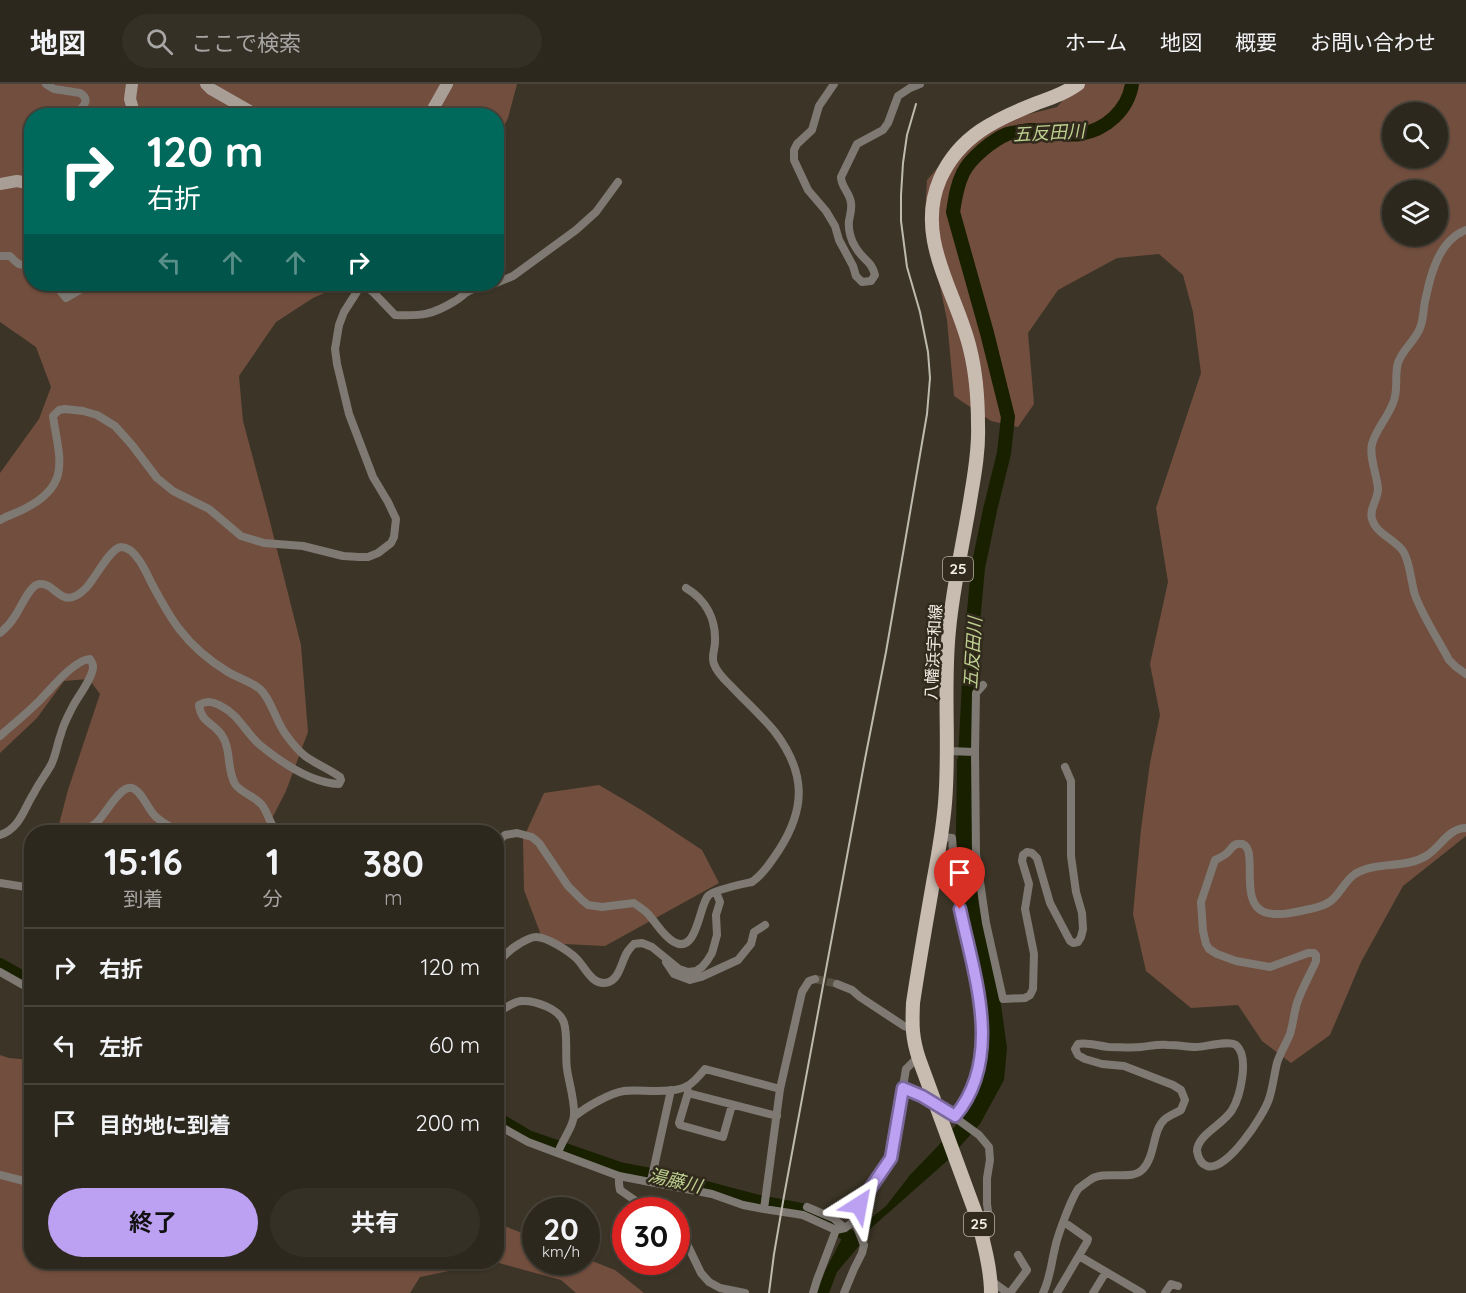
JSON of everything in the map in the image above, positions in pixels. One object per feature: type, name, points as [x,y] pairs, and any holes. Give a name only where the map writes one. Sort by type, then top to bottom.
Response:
[{"type":"main road","name":"八幡浜宇和線","points":[[991,1286],[977,1217],[919,1059],[912,1029],[913,1003],[941,837],[951,751],[946,694],[949,632],[952,599],[976,467],[978,427],[976,382],[971,351],[963,323],[947,287],[934,242],[933,215],[935,195],[940,179],[951,157],[963,144],[1001,117],[1056,96],[1078,84]]},
{"type":"street","points":[[46,84],[54,89],[83,95],[85,104],[82,108]]},
{"type":"street","points":[[132,84],[130,99],[133,108]]},
{"type":"street","points":[[206,84],[245,108]]},
{"type":"street","points":[[434,108],[447,84]]},
{"type":"street","points":[[834,84],[819,106],[812,130],[797,144],[794,150],[794,160],[808,190],[831,219],[856,276],[862,282],[871,281],[875,275],[873,266],[855,247],[849,232],[848,224],[852,207],[850,198],[841,183],[841,177],[857,144],[883,130],[898,96],[920,84]]},
{"type":"street","points":[[0,184],[17,181],[24,182]]},
{"type":"street","points":[[504,280],[513,276],[576,230],[596,212],[618,182]]},
{"type":"street","points":[[1466,230],[1450,239],[1436,262],[1426,296],[1421,327],[1398,362],[1397,391],[1394,403],[1372,446],[1378,491],[1371,517],[1379,531],[1403,551],[1416,598],[1449,660],[1466,674]]},
{"type":"street","points":[[0,257],[10,256],[17,264],[24,265]]},
{"type":"street","points":[[60,291],[66,298],[78,291]]},
{"type":"street","points":[[0,520],[34,504],[56,482],[60,468],[53,416],[55,412],[65,409],[97,415],[115,426],[157,478],[173,491],[209,509],[241,536],[264,543],[303,546],[343,556],[368,557],[378,553],[392,543],[396,519],[374,477],[349,414],[335,349],[344,312],[357,291]]},
{"type":"street","points":[[371,291],[395,315],[418,316],[432,313],[448,305],[468,291]]},
{"type":"street","points":[[0,633],[11,621],[33,587],[38,584],[45,585],[61,596],[69,598],[76,596],[86,588],[117,548],[123,547],[131,551],[140,561],[159,598],[180,630],[194,646],[229,673],[260,689],[286,735],[305,756],[340,777],[339,784],[333,784],[290,767],[258,743],[237,717],[227,709],[213,702],[201,703],[199,705],[202,717],[220,733],[228,745],[231,773],[235,784],[264,806],[271,825]]},
{"type":"street","points":[[504,836],[516,833],[532,837],[539,843],[568,886],[588,905],[594,907],[634,903],[677,944],[686,943],[696,932],[704,901],[710,893],[752,882],[774,857],[795,820],[799,789],[797,775],[774,732],[727,682],[714,664],[715,640],[711,615],[696,594],[686,588]]},
{"type":"street","points":[[0,736],[80,661],[90,659],[94,666],[93,670],[72,706],[51,765],[16,825],[0,835]]},
{"type":"street","points":[[983,685],[976,693],[974,752],[976,854],[986,923],[1003,999],[1025,998],[1033,989],[1034,954],[1025,909],[1029,884],[1022,861],[1023,855],[1027,852],[1037,858],[1050,903],[1070,941],[1078,942],[1082,937],[1082,913],[1071,856],[1071,781],[1065,767]]},
{"type":"street","points":[[951,751],[974,752]]},
{"type":"street","points":[[94,825],[119,794],[126,788],[130,788],[136,790],[154,816],[166,825]]},
{"type":"street","points":[[1043,1293],[1055,1247],[1080,1188],[1092,1178],[1108,1174],[1135,1175],[1143,1170],[1152,1153],[1160,1125],[1167,1117],[1181,1110],[1185,1100],[1181,1090],[1173,1085],[1124,1066],[1102,1064],[1085,1059],[1078,1055],[1075,1049],[1078,1044],[1085,1042],[1119,1047],[1167,1044],[1193,1047],[1229,1042],[1236,1045],[1243,1065],[1241,1082],[1233,1109],[1226,1119],[1198,1144],[1197,1152],[1200,1161],[1206,1166],[1214,1166],[1231,1155],[1248,1135],[1269,1099],[1278,1062],[1291,1032],[1298,1002],[1316,961],[1316,956],[1314,953],[1308,953],[1270,967],[1236,961],[1209,949],[1203,931],[1201,902],[1215,860],[1228,853],[1234,845],[1240,843],[1246,846],[1250,851],[1250,885],[1254,903],[1264,912],[1292,913],[1324,905],[1333,900],[1349,880],[1360,872],[1416,861],[1425,857],[1453,831],[1466,828]]},
{"type":"street","points":[[941,837],[952,838],[957,891],[976,984],[983,1036],[978,1074],[956,1118]]},
{"type":"street","points":[[0,883],[24,887]]},
{"type":"street","points":[[504,956],[523,941],[534,936],[543,938],[565,950],[596,980],[608,983],[612,981],[628,951],[634,944],[642,943],[680,969],[688,972],[696,971],[707,962],[717,935],[716,915],[720,902],[716,892]]},
{"type":"street","points":[[663,956],[674,974],[690,980],[701,977],[738,960],[751,944],[754,932],[765,925]]},
{"type":"street","points":[[0,972],[24,986]]},
{"type":"street","points":[[765,1205],[786,1056],[802,992],[809,981],[815,979]]},
{"type":"street","points":[[837,984],[852,990],[860,998],[912,1029]]},
{"type":"street","points":[[504,1010],[520,1001],[529,1002],[548,1007],[560,1015],[564,1024],[566,1066],[575,1116],[559,1149]]},
{"type":"street","points":[[844,1293],[864,1245],[854,1224],[859,1205],[891,1158],[906,1069],[919,1059]]},
{"type":"street","points":[[732,1105],[723,1137],[679,1124],[688,1090],[705,1069],[780,1089]]},
{"type":"street","points":[[903,1088],[935,1103],[979,1135],[988,1147],[990,1160],[987,1204],[990,1226],[983,1240]]},
{"type":"street","points":[[652,1177],[671,1090]]},
{"type":"street","points":[[575,1116],[590,1105],[623,1091],[688,1090],[732,1105],[777,1116]]},
{"type":"street","points":[[504,1130],[528,1143],[559,1149],[619,1176],[652,1177],[743,1205],[765,1205],[803,1215],[840,1229],[854,1224]]},
{"type":"street","points":[[0,1175],[24,1181]]},
{"type":"street","points":[[619,1176],[620,1190],[630,1197]]},
{"type":"street","points":[[807,1207],[834,1218],[840,1229]]},
{"type":"street","points":[[1057,1293],[1088,1242],[1088,1239],[1064,1222]]},
{"type":"street","points":[[813,1293],[816,1280],[840,1229]]},
{"type":"street","points":[[690,1250],[701,1273],[709,1282],[720,1288],[745,1293]]},
{"type":"street","points":[[991,1286],[1009,1293],[1027,1270],[1018,1255]]},
{"type":"street","points":[[1079,1256],[1131,1290],[1142,1293]]},
{"type":"street","points":[[1093,1293],[1106,1272]]},
{"type":"street","points":[[1165,1293],[1171,1284],[1178,1286]]},
{"type":"shaded area","points":[[0,84],[517,84],[504,126],[504,108],[24,108],[24,291],[329,291],[313,298],[276,322],[239,376],[243,421],[301,645],[308,732],[286,791],[269,825],[59,825],[100,694],[89,679],[64,681],[37,718],[0,753],[0,473],[39,419],[51,387],[36,347],[0,322]]},
{"type":"shaded area","points":[[1077,84],[1466,84],[1466,836],[1403,886],[1361,962],[1330,1035],[1291,1063],[1262,1041],[1238,1005],[1191,1008],[1146,971],[1133,914],[1141,829],[1150,763],[1160,715],[1150,664],[1168,582],[1156,508],[1201,373],[1193,312],[1183,275],[1159,254],[1117,258],[1058,290],[1028,333],[1034,404],[1018,427],[991,421],[954,396],[947,320],[925,214],[927,180],[954,149],[1001,121],[1057,107]]},
{"type":"shaded area","points":[[957,759],[973,760],[972,832],[979,907],[1001,1005],[1007,1048],[1004,1080],[980,1124],[947,1161],[870,1229],[837,1272],[829,1293],[817,1293],[841,1240],[886,1206],[910,1175],[963,1117],[974,1099],[982,1072],[985,1054],[985,1017],[980,976],[966,918],[957,857]]},
{"type":"shaded area","points":[[599,785],[702,850],[719,883],[605,946],[544,943],[524,890],[523,839],[544,793]]},
{"type":"shaded area","points":[[0,1055],[24,1059],[24,1269],[458,1269],[420,1277],[410,1293],[0,1293]]},
{"type":"shaded area","points":[[504,1227],[522,1233],[522,1269],[504,1264]]},
{"type":"shaded area","points":[[600,1264],[612,1269],[612,1275],[621,1275],[644,1293],[576,1293],[561,1280],[543,1275],[600,1275]]},
{"type":"waterway","name":"五反田川","points":[[964,778],[971,644],[978,568],[1004,453],[1008,417],[953,212],[957,192],[966,167],[982,150],[995,141],[1007,134],[1030,130],[1074,135],[1090,132],[1107,123],[1121,110],[1132,84]]},
{"type":"waterway","name":"湯藤川","points":[[0,965],[24,978]]},
{"type":"waterway","name":"湯藤川","points":[[504,1123],[528,1137],[620,1169],[807,1211],[831,1222],[853,1240]]},
{"type":"tunnel","points":[[815,979],[837,984]]},
{"type":"railway","points":[[769,1293],[784,1196],[886,652],[927,414],[930,378],[928,352],[920,312],[907,267],[901,221],[903,163],[907,135],[916,104]]},
{"type":"route","points":[[859,1205],[891,1158],[903,1088],[909,1089],[955,1116],[964,1106],[978,1074],[983,1036],[973,966],[960,909]]}]
